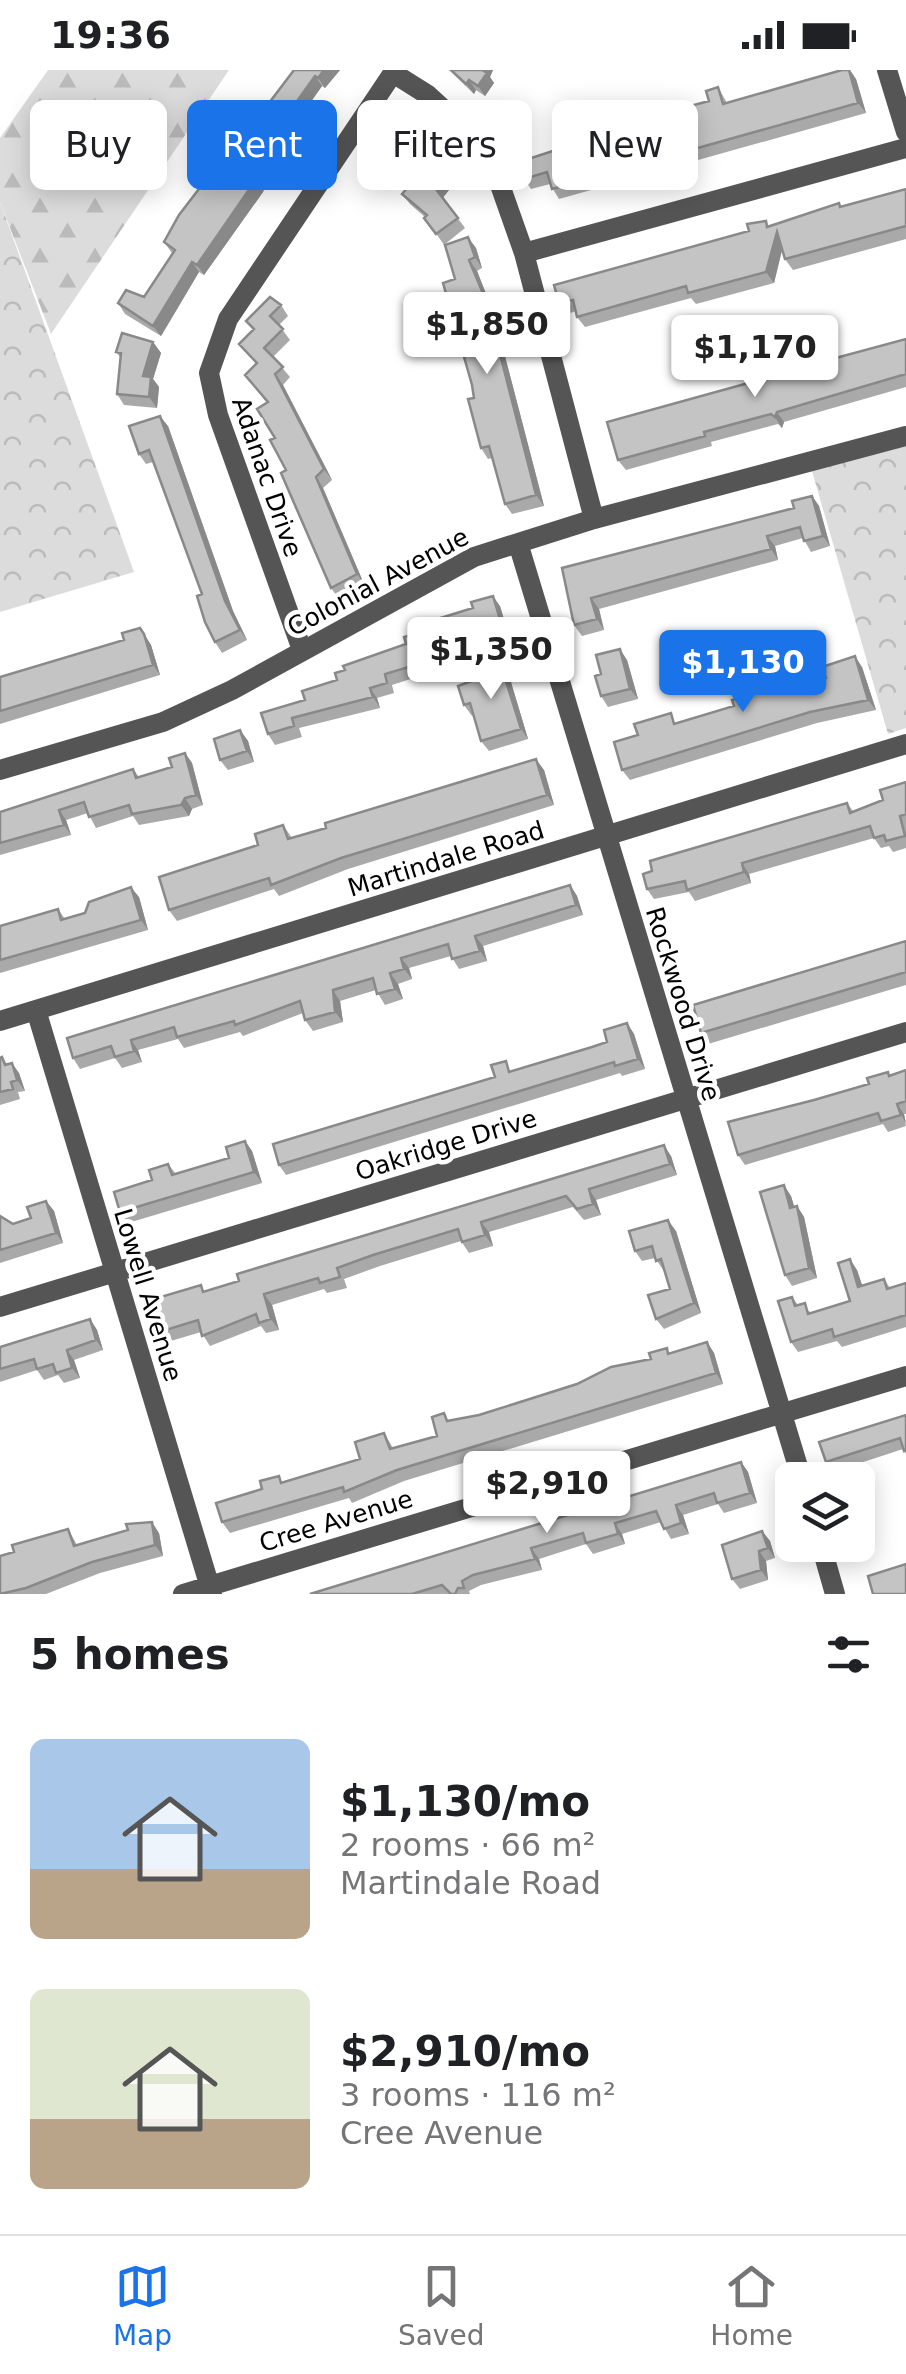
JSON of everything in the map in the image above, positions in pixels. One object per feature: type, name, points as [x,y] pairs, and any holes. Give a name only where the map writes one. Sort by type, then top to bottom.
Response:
[{"type":"street","points":[[888,70],[906,132]]},
{"type":"street","points":[[394,72],[464,128],[500,185],[524,253],[594,518]]},
{"type":"street","name":"Adanac Drive","points":[[302,650],[218,415],[209,373],[228,319],[394,72]]},
{"type":"street","points":[[524,253],[906,148]]},
{"type":"street","name":"Colonial Avenue","points":[[0,770],[163,722],[474,557],[594,518],[906,436]]},
{"type":"street","name":"Rockwood Drive","points":[[518,543],[797,1462]]},
{"type":"street","name":"Martindale Road","points":[[0,1021],[906,744]]},
{"type":"street","name":"Lowell Avenue","points":[[36,1010],[211,1590]]},
{"type":"street","name":"Oakridge Drive","points":[[0,1307],[906,1032]]},
{"type":"street","name":"Cree Avenue","points":[[183,1594],[211,1590],[906,1376]]},
{"type":"street","points":[[826,1562],[835,1594]]},
{"type":"green space","points":[[48,70],[229,70],[209,100],[187,100],[187,132],[167,162],[167,100],[30,100],[30,190],[148,190],[51,334],[0,202],[0,138]]},
{"type":"green space","points":[[0,202],[134,572],[0,612]]},
{"type":"green space","points":[[906,444],[906,728],[888,734],[812,471]]},
{"type":"building","points":[[294,70],[324,70],[298,100],[271,100]]},
{"type":"building","points":[[451,70],[487,73],[478,86],[469,80],[466,84]]},
{"type":"building","points":[[842,70],[849,70],[858,103],[698,148],[698,104],[709,101],[706,91],[718,87],[723,104]]},
{"type":"building","points":[[552,151],[552,189],[547,172],[532,177],[532,158]]},
{"type":"building","points":[[906,189],[906,226],[785,259],[777,232],[766,272],[688,293],[686,286],[577,317],[573,300],[559,303],[554,285],[749,231],[747,224],[766,221],[767,227],[839,203],[840,207]]},
{"type":"building","points":[[198,190],[249,190],[197,265],[192,262],[153,326],[118,303],[126,290],[144,297],[175,250],[164,242]]},
{"type":"building","points":[[405,190],[437,190],[458,218],[436,234],[424,218],[427,215],[402,194]]},
{"type":"building","points":[[468,237],[475,257],[469,260],[487,303],[536,495],[505,504],[489,446],[481,448],[468,399],[474,398],[472,385],[443,283],[455,279],[445,245]]},
{"type":"building","points":[[270,297],[281,305],[270,316],[283,329],[264,348],[283,367],[275,374],[324,469],[316,477],[357,574],[331,588],[281,473],[286,470],[270,440],[275,438],[257,409],[268,402],[245,375],[257,363],[239,344],[254,329],[246,321]]},
{"type":"building","points":[[122,333],[153,342],[143,376],[151,377],[149,397],[117,394],[121,353],[116,352]]},
{"type":"building","points":[[906,339],[906,374],[777,412],[775,417],[771,414],[704,432],[705,436],[618,460],[607,422],[752,382],[760,379],[761,369],[769,376]]},
{"type":"building","points":[[160,416],[225,601],[240,630],[215,642],[197,596],[202,594],[149,450],[139,454],[129,426]]},
{"type":"building","points":[[812,496],[823,536],[804,541],[800,527],[767,536],[771,549],[591,598],[597,619],[574,625],[562,568],[794,508],[792,501]]},
{"type":"building","points":[[493,596],[501,623],[450,639],[452,645],[417,657],[419,664],[385,674],[387,683],[370,688],[373,697],[292,718],[294,726],[268,734],[261,713],[305,700],[302,691],[337,680],[335,673],[345,670],[343,666],[406,644],[404,637],[440,626],[437,619],[473,608],[471,602]]},
{"type":"building","points":[[140,628],[153,665],[0,711],[0,677],[124,640],[122,633]]},
{"type":"building","points":[[620,649],[630,689],[601,696],[595,676],[601,674],[596,655]]},
{"type":"building","points":[[855,656],[868,700],[810,712],[622,770],[614,742],[638,735],[634,724],[671,713],[674,724],[734,706],[732,700],[750,695],[747,687],[779,677],[784,691],[826,678],[822,667]]},
{"type":"building","points":[[499,659],[521,729],[481,741],[470,703],[464,705],[458,686],[485,676],[481,664]]},
{"type":"building","points":[[240,730],[247,751],[220,760],[214,739]]},
{"type":"building","points":[[185,753],[196,795],[185,798],[181,805],[132,814],[129,805],[89,817],[84,802],[59,810],[64,825],[0,843],[0,812],[133,769],[136,778],[172,767],[169,758]]},
{"type":"building","points":[[536,759],[547,795],[341,858],[271,885],[269,878],[169,910],[159,877],[258,845],[255,834],[283,825],[288,839],[326,828],[325,823]]},
{"type":"building","points":[[906,782],[906,814],[900,816],[905,836],[886,841],[884,835],[874,838],[870,826],[742,863],[744,872],[687,890],[685,881],[647,889],[643,874],[652,871],[650,861],[847,803],[850,813],[883,800],[880,790]]},
{"type":"building","points":[[570,885],[576,905],[475,936],[480,951],[452,959],[448,944],[401,958],[404,969],[390,973],[395,989],[377,994],[373,978],[333,990],[335,1012],[305,1020],[300,1001],[235,1025],[234,1021],[177,1037],[174,1027],[131,1040],[134,1051],[115,1057],[111,1046],[73,1058],[67,1038]]},
{"type":"building","points":[[131,887],[141,920],[0,960],[0,926],[58,909],[61,920],[85,913],[89,902]]},
{"type":"building","points":[[906,941],[906,972],[701,1033],[693,1005]]},
{"type":"building","points":[[627,1023],[638,1059],[615,1066],[614,1062],[279,1165],[273,1144],[495,1077],[491,1065],[506,1061],[509,1072],[607,1042],[604,1030]]},
{"type":"building","points":[[0,1058],[5,1065],[12,1063],[17,1080],[11,1082],[13,1089],[0,1092]]},
{"type":"building","points":[[906,1070],[906,1101],[897,1104],[901,1115],[881,1121],[878,1113],[738,1155],[728,1122],[869,1084],[867,1078]]},
{"type":"building","points":[[245,1141],[254,1172],[120,1212],[114,1192],[152,1180],[149,1170],[168,1164],[172,1175],[229,1158],[226,1147]]},
{"type":"building","points":[[664,1145],[670,1164],[589,1189],[593,1204],[577,1209],[566,1196],[481,1222],[485,1235],[462,1242],[458,1229],[373,1255],[337,1268],[340,1277],[320,1283],[318,1278],[264,1294],[271,1319],[259,1323],[256,1314],[202,1336],[198,1320],[156,1333],[147,1301],[201,1285],[203,1292],[239,1281],[237,1274]]},
{"type":"building","points":[[784,1185],[790,1208],[797,1206],[809,1268],[785,1275],[760,1192]]},
{"type":"building","points":[[46,1201],[56,1233],[0,1250],[0,1216],[13,1224],[31,1218],[27,1207]]},
{"type":"building","points":[[668,1220],[694,1303],[656,1319],[648,1295],[670,1289],[661,1259],[656,1261],[652,1246],[635,1251],[629,1231]]},
{"type":"building","points":[[850,1259],[858,1287],[884,1279],[887,1289],[906,1283],[906,1315],[834,1337],[832,1329],[791,1342],[778,1301],[792,1297],[795,1306],[805,1303],[808,1314],[850,1301],[838,1263]]},
{"type":"building","points":[[90,1319],[96,1340],[67,1350],[72,1368],[56,1373],[53,1364],[37,1369],[34,1359],[0,1369],[0,1347]]},
{"type":"building","points":[[707,1342],[716,1373],[397,1470],[344,1492],[343,1487],[222,1522],[216,1503],[262,1489],[260,1481],[279,1476],[281,1483],[360,1459],[355,1442],[384,1433],[390,1449],[437,1436],[432,1417],[444,1413],[447,1421],[479,1415],[577,1384],[611,1367],[651,1359],[649,1353],[667,1348],[668,1354]]},
{"type":"building","points":[[906,1415],[904,1451],[900,1438],[826,1462],[819,1442]]},
{"type":"building","points":[[741,1462],[750,1493],[717,1503],[714,1493],[676,1505],[681,1523],[664,1529],[656,1511],[615,1523],[618,1534],[586,1543],[583,1533],[531,1548],[535,1559],[473,1575],[462,1581],[464,1588],[458,1588],[455,1594],[442,1585],[412,1594],[310,1594]]},
{"type":"building","points":[[152,1522],[155,1545],[0,1594],[0,1556],[14,1552],[12,1545],[68,1529],[74,1546],[128,1530],[126,1524]]},
{"type":"building","points":[[762,1531],[768,1548],[759,1551],[761,1570],[732,1579],[722,1545]]},
{"type":"building","points":[[906,1564],[906,1594],[873,1594],[868,1576]]}]
